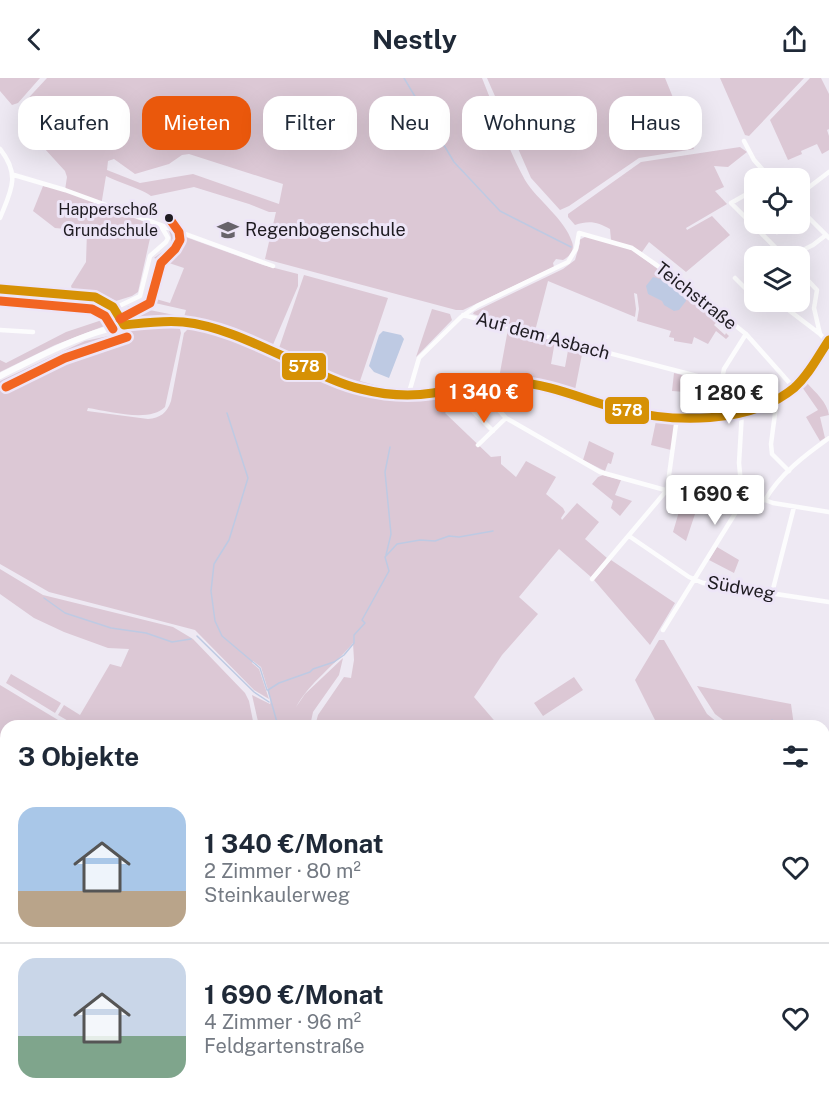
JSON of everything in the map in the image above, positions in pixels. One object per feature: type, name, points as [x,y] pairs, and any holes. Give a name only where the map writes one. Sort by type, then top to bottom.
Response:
[{"type":"main road","points":[[0,376],[91,333],[124,325],[175,322],[204,327],[236,337],[357,388],[408,396],[437,393],[480,384],[534,384],[557,388],[638,413],[677,417],[742,412],[774,401],[794,388],[807,374],[829,342]]},
{"type":"street","points":[[744,141],[753,160],[760,168]]},
{"type":"street","points":[[0,149],[14,175],[13,186],[0,218]]},
{"type":"street","points":[[810,186],[829,172]]},
{"type":"street","points":[[14,175],[65,190],[273,266]]},
{"type":"street","points":[[744,196],[732,203],[744,215]]},
{"type":"street","points":[[810,220],[827,237],[810,246]]},
{"type":"street","points":[[116,308],[140,296],[150,256],[168,238],[159,224]]},
{"type":"street","name":"Teichstraße","points":[[463,315],[568,262],[576,249],[579,233],[619,243],[639,252],[681,282],[746,334],[794,388]]},
{"type":"street","points":[[762,234],[774,246]]},
{"type":"street","points":[[735,279],[744,288]]},
{"type":"street","points":[[810,283],[817,290],[814,308],[820,334]]},
{"type":"street","points":[[0,289],[95,297],[116,308],[124,325]]},
{"type":"street","points":[[791,312],[829,342]]},
{"type":"street","name":"Auf dem Asbach","points":[[408,396],[419,358],[463,315],[720,382]]},
{"type":"street","points":[[0,330],[33,332]]},
{"type":"street","points":[[715,415],[725,366],[746,334]]},
{"type":"street","points":[[480,384],[483,393],[506,418],[600,472],[705,501],[754,504],[765,500],[829,512]]},
{"type":"street","points":[[461,399],[493,431]]},
{"type":"street","points":[[774,401],[776,406],[771,444],[772,454],[789,471]]},
{"type":"street","points":[[663,630],[736,512],[739,503],[742,412]]},
{"type":"street","points":[[592,579],[667,490],[677,417]]},
{"type":"street","points":[[478,445],[506,418]]},
{"type":"street","points":[[765,500],[801,459],[829,438]]},
{"type":"street","points":[[772,593],[795,507]]},
{"type":"street","name":"Südweg","points":[[629,536],[703,583],[829,602]]},
{"type":"shaded area","points":[[0,78],[40,78],[24,96],[18,96],[18,103],[12,105],[0,91]]},
{"type":"shaded area","points":[[47,78],[482,78],[489,96],[462,96],[462,150],[510,150],[525,180],[563,225],[573,245],[570,255],[563,260],[556,259],[553,263],[554,267],[463,310],[456,310],[265,259],[276,212],[269,212],[194,187],[151,196],[106,176],[101,206],[153,225],[138,292],[116,301],[100,294],[72,289],[71,286],[86,262],[87,231],[55,228],[33,211],[43,186],[65,190],[67,177],[65,171],[46,150],[130,150],[130,96],[30,96]],"holes":[[[189,154],[283,184],[279,204],[193,174],[140,183],[107,170],[108,161],[114,159],[135,174],[169,164],[182,155]]]},
{"type":"shaded area","points":[[487,78],[665,78],[672,96],[609,96],[609,150],[688,150],[639,158],[560,210],[531,178],[519,150],[597,150],[597,96],[495,96]]},
{"type":"shaded area","points":[[720,78],[804,78],[749,136],[745,135]]},
{"type":"shaded area","points":[[810,78],[821,78],[829,94],[829,129],[827,130],[829,150],[822,154],[817,144],[788,160],[770,120]]},
{"type":"shaded area","points":[[740,147],[747,152],[728,167],[714,166],[724,187],[715,191],[727,204],[686,228],[687,230],[712,216],[730,235],[686,272],[649,242],[642,252],[611,240],[610,229],[606,227],[589,222],[575,225],[568,217],[568,214],[641,162]]},
{"type":"shaded area","points":[[169,231],[263,265],[298,274],[298,286],[272,347],[228,331],[164,319],[134,319],[127,315],[127,307],[130,306],[184,317],[186,310],[146,301],[148,298],[170,303],[184,268],[154,258],[170,244]]},
{"type":"shaded area","points":[[587,236],[632,250],[675,280],[722,316],[714,325],[729,336],[726,339],[716,331],[708,344],[694,337],[692,344],[674,341],[674,338],[669,337],[671,331],[637,321],[639,309],[637,294],[634,293],[635,317],[548,281],[535,331],[473,314],[563,269],[575,260],[579,240]]},
{"type":"shaded area","points":[[304,275],[388,298],[360,381],[378,386],[376,389],[348,382],[278,351]]},
{"type":"shaded area","points":[[90,298],[108,308],[113,315],[112,323],[55,345],[0,372],[0,360],[6,363],[66,332],[108,318],[110,315],[101,306],[90,301]]},
{"type":"shaded area","points":[[432,309],[450,314],[452,320],[416,357]]},
{"type":"shaded area","points":[[160,325],[176,326],[181,333],[165,407],[158,412],[139,415],[88,408],[87,411],[148,419],[162,414],[171,401],[184,333],[191,328],[250,346],[357,391],[406,399],[427,398],[457,392],[461,397],[445,413],[491,457],[501,456],[501,464],[516,477],[526,461],[556,477],[546,494],[563,508],[565,512],[562,520],[577,503],[599,522],[585,539],[607,558],[591,577],[559,549],[519,597],[538,614],[502,655],[474,697],[494,720],[317,720],[344,677],[351,678],[354,660],[353,643],[305,694],[343,658],[339,675],[313,712],[311,720],[258,720],[252,695],[270,704],[271,700],[261,667],[253,661],[252,663],[259,669],[269,699],[254,690],[195,630],[49,592],[0,564],[0,381],[85,341]]},
{"type":"shaded area","points":[[508,329],[555,341],[551,364],[565,367],[569,345],[583,349],[575,390],[533,380],[499,378]]},
{"type":"shaded area","points":[[674,373],[699,379],[698,393],[672,391]]},
{"type":"shaded area","points":[[807,383],[828,410],[829,415],[820,417],[825,438],[820,441],[806,417],[818,410],[802,387]]},
{"type":"shaded area","points":[[656,421],[675,422],[671,450],[651,445]]},
{"type":"shaded area","points":[[589,441],[614,453],[611,464],[608,463],[605,471],[583,460]]},
{"type":"shaded area","points":[[603,475],[621,480],[615,495],[632,501],[620,516],[611,508],[613,501],[592,484]]},
{"type":"shaded area","points":[[683,498],[708,503],[705,513],[696,511],[686,541],[673,532]]},
{"type":"shaded area","points":[[717,547],[739,560],[734,573],[709,560]]},
{"type":"shaded area","points":[[611,560],[675,603],[650,645],[594,580]]},
{"type":"shaded area","points":[[0,569],[43,595],[173,627],[193,639],[245,693],[253,720],[67,720],[58,715],[64,705],[80,715],[110,664],[121,667],[129,649],[108,648],[64,632],[34,618],[0,594]]},
{"type":"shaded area","points":[[659,640],[664,640],[707,714],[714,720],[655,720],[635,680]]},
{"type":"shaded area","points":[[11,674],[61,703],[55,713],[6,683]]},
{"type":"shaded area","points":[[574,677],[583,690],[543,716],[534,703]]},
{"type":"shaded area","points":[[0,685],[58,720],[0,720]]},
{"type":"shaded area","points":[[697,686],[791,704],[793,720],[723,720],[715,714]]},
{"type":"water","points":[[653,277],[664,280],[685,295],[686,301],[679,310],[674,311],[662,301],[648,294],[646,286]]},
{"type":"water","points":[[383,331],[401,335],[404,339],[389,378],[374,372],[369,366],[379,335]]},
{"type":"waterway","points":[[404,78],[454,162],[500,211],[571,247]]},
{"type":"waterway","points":[[227,413],[248,478],[229,540],[214,564],[211,591],[215,621],[222,636],[260,668],[267,690]]},
{"type":"waterway","points":[[386,555],[391,534],[385,472],[390,447]]},
{"type":"waterway","points":[[276,720],[268,690],[279,683],[334,662],[344,655],[354,643],[354,635],[365,623],[362,620],[389,571],[385,557],[397,544],[420,540],[435,541],[449,536],[459,537],[493,531]]},
{"type":"waterway","points":[[44,598],[65,613],[111,628],[146,633],[172,642],[191,639]]},
{"type":"waterway","points":[[197,636],[254,692],[269,702]]},
{"type":"transit line","points":[[120,319],[150,303],[161,263],[175,249],[180,240],[179,232],[169,218]]},
{"type":"transit line","name":"578","points":[[0,289],[95,297],[113,307],[124,325]]},
{"type":"transit line","points":[[0,301],[92,309],[105,316],[113,329]]},
{"type":"transit line","name":"578","points":[[124,325],[176,321],[198,324],[256,344],[337,381],[379,393],[424,394],[483,384],[528,383],[640,414],[686,418],[733,415],[776,400],[799,383],[829,340]]},
{"type":"transit line","points":[[6,387],[65,358],[127,337]]},
{"type":"place","name":"Happerschoß Grundschule","points":[[169,218]]},
{"type":"place","name":"Regenbogenschule","points":[[228,230]]}]
